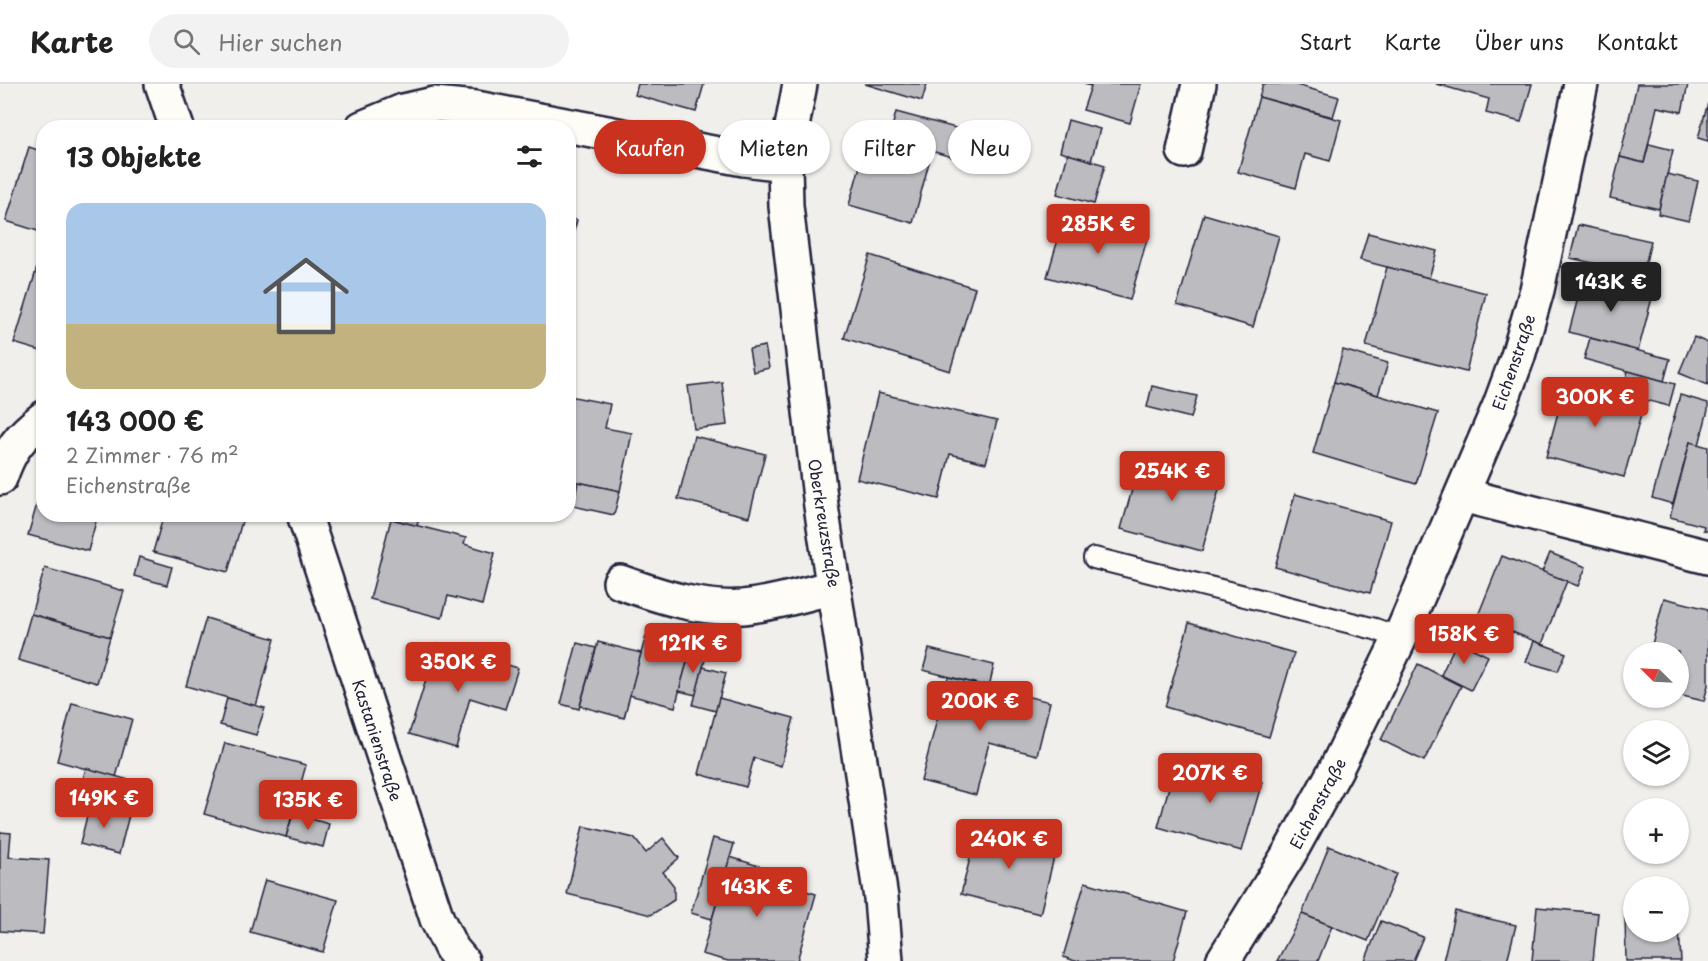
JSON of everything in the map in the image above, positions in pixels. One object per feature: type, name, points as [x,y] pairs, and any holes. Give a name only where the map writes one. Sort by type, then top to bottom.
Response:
[{"type":"street","points":[[162,84],[174,120]]},
{"type":"street","name":"Oberkreuzstraße","points":[[793,120],[800,84]]},
{"type":"street","points":[[1184,151],[1198,84]]},
{"type":"street","name":"Eichenstraße","points":[[1223,961],[1289,854],[1331,778],[1400,638],[1507,386],[1528,323],[1581,84]]},
{"type":"street","points":[[381,120],[434,94],[476,108],[539,120]]},
{"type":"street","points":[[576,127],[718,154]]},
{"type":"street","name":"Oberkreuzstraße","points":[[785,174],[786,206],[821,506],[880,898],[886,961]]},
{"type":"street","points":[[0,478],[9,453],[22,436],[36,425]]},
{"type":"street","points":[[1462,495],[1708,557]]},
{"type":"street","name":"Kastanienstraße","points":[[307,522],[437,919],[451,948],[462,961]]},
{"type":"street","points":[[620,582],[659,596],[702,605],[742,607],[834,587]]},
{"type":"lane","points":[[1094,558],[1400,638]]},
{"type":"building","points":[[638,84],[704,84],[696,112],[635,95]]},
{"type":"building","points":[[865,84],[927,84],[922,101]]},
{"type":"building","points":[[1084,84],[1141,84],[1130,123],[1083,110],[1091,86]]},
{"type":"building","points":[[1263,84],[1293,84],[1339,97],[1333,117],[1259,97]]},
{"type":"building","points":[[1436,84],[1532,84],[1521,122],[1486,113],[1489,99]]},
{"type":"building","points":[[1637,84],[1688,84],[1682,112],[1657,107],[1644,163],[1620,157]]},
{"type":"building","points":[[1259,97],[1341,120],[1330,161],[1305,154],[1296,188],[1238,172]]},
{"type":"building","points":[[1708,103],[1708,141],[1698,138]]},
{"type":"building","points":[[896,112],[926,120],[894,120]]},
{"type":"building","points":[[1068,120],[1100,129],[1091,161],[1060,152]]},
{"type":"building","points":[[936,123],[948,126],[948,156],[936,152]]},
{"type":"building","points":[[1649,144],[1673,150],[1659,209],[1610,198],[1620,157],[1644,163]]},
{"type":"building","points":[[29,147],[36,149],[36,230],[6,221]]},
{"type":"building","points":[[1068,154],[1105,165],[1094,204],[1057,194]]},
{"type":"building","points":[[858,174],[926,174],[913,223],[849,205]]},
{"type":"building","points":[[1667,174],[1698,181],[1689,221],[1658,214]]},
{"type":"building","points":[[1067,209],[1149,232],[1130,300],[1047,277]]},
{"type":"building","points":[[1204,214],[1279,236],[1253,327],[1177,305]]},
{"type":"building","points":[[1578,225],[1651,241],[1643,274],[1570,258]]},
{"type":"building","points":[[1368,233],[1437,251],[1429,278],[1360,260]]},
{"type":"building","points":[[870,255],[975,288],[950,371],[844,338]]},
{"type":"building","points":[[1387,267],[1486,293],[1466,372],[1366,346]]},
{"type":"building","points":[[36,271],[36,350],[14,343]]},
{"type":"building","points":[[1584,275],[1653,294],[1638,351],[1569,332]]},
{"type":"building","points":[[1694,337],[1708,343],[1708,385],[1679,373]]},
{"type":"building","points":[[1590,338],[1670,359],[1664,381],[1584,359]]},
{"type":"building","points":[[765,346],[769,368],[753,372],[749,349]]},
{"type":"building","points":[[1343,350],[1388,363],[1378,395],[1334,382]]},
{"type":"building","points":[[1628,371],[1675,384],[1669,406],[1622,394]]},
{"type":"building","points":[[1567,379],[1645,400],[1624,477],[1546,457]]},
{"type":"building","points":[[722,382],[727,425],[694,429],[688,386]]},
{"type":"building","points":[[1334,382],[1438,413],[1416,484],[1313,453]]},
{"type":"building","points":[[1152,386],[1197,396],[1191,418],[1147,407]]},
{"type":"building","points":[[878,393],[997,421],[986,463],[950,454],[939,499],[857,479]]},
{"type":"building","points":[[1680,395],[1708,403],[1708,410],[1699,445],[1690,442],[1673,504],[1652,498]]},
{"type":"building","points":[[576,397],[610,404],[605,428],[632,433],[620,491],[576,482]]},
{"type":"building","points":[[694,436],[765,454],[749,517],[678,499]]},
{"type":"building","points":[[1690,442],[1708,447],[1708,531],[1703,530],[1704,526],[1670,517]]},
{"type":"building","points":[[1142,454],[1223,475],[1202,551],[1121,529]]},
{"type":"building","points":[[578,482],[620,491],[614,515],[576,507]]},
{"type":"building","points":[[1295,494],[1391,521],[1370,593],[1275,567]]},
{"type":"building","points":[[36,508],[36,522],[96,522],[88,551],[28,535]]},
{"type":"building","points":[[162,522],[242,522],[228,572],[153,552]]},
{"type":"building","points":[[390,522],[403,522],[466,538],[464,544],[495,553],[482,605],[448,596],[442,618],[370,599]]},
{"type":"building","points":[[403,522],[418,522],[417,526]]},
{"type":"building","points":[[1550,553],[1586,567],[1578,586],[1542,572]]},
{"type":"building","points":[[1502,556],[1567,581],[1542,644],[1477,618]]},
{"type":"building","points":[[139,557],[172,567],[167,585],[134,576]]},
{"type":"building","points":[[45,568],[124,591],[110,637],[31,614]]},
{"type":"building","points":[[1664,598],[1708,609],[1708,685],[1704,701],[1689,698],[1689,642],[1653,642]]},
{"type":"building","points":[[31,614],[110,637],[97,683],[18,660]]},
{"type":"building","points":[[206,618],[275,639],[256,706],[186,686]]},
{"type":"building","points":[[1189,623],[1294,653],[1269,737],[1165,707]]},
{"type":"building","points":[[646,636],[691,648],[675,707],[629,695]]},
{"type":"building","points":[[1457,641],[1488,656],[1471,690],[1441,675]]},
{"type":"building","points":[[1534,641],[1566,653],[1558,671],[1526,662]]},
{"type":"building","points":[[598,642],[641,653],[624,718],[580,706]]},
{"type":"building","points":[[577,643],[596,648],[579,709],[561,704]]},
{"type":"building","points":[[437,644],[518,668],[505,709],[470,698],[456,748],[409,734]]},
{"type":"building","points":[[929,649],[994,665],[989,687],[923,670]]},
{"type":"building","points":[[690,652],[706,656],[696,695],[679,691]]},
{"type":"building","points":[[1418,664],[1461,686],[1424,761],[1381,740]]},
{"type":"building","points":[[703,667],[726,673],[716,711],[693,705]]},
{"type":"building","points":[[948,677],[1050,702],[1037,755],[989,743],[976,795],[921,781]]},
{"type":"building","points":[[227,698],[265,708],[256,735],[220,725]]},
{"type":"building","points":[[719,698],[794,718],[781,766],[754,758],[746,787],[699,774]]},
{"type":"building","points":[[72,703],[132,719],[116,777],[57,761]]},
{"type":"building","points":[[225,743],[306,765],[286,837],[204,814]]},
{"type":"building","points":[[1177,758],[1262,782],[1242,851],[1158,827]]},
{"type":"building","points":[[86,768],[129,780],[119,812],[77,801]]},
{"type":"building","points":[[90,804],[129,815],[119,854],[80,844]]},
{"type":"building","points":[[293,814],[329,824],[323,847],[286,837]]},
{"type":"building","points":[[583,826],[634,838],[646,853],[663,838],[679,858],[663,872],[674,886],[674,900],[651,915],[567,894]]},
{"type":"building","points":[[978,826],[1057,845],[1040,914],[961,894]]},
{"type":"building","points":[[0,832],[11,833],[9,857],[49,860],[43,934],[0,931]]},
{"type":"building","points":[[713,838],[734,844],[712,919],[691,913]]},
{"type":"building","points":[[1329,846],[1396,874],[1368,941],[1302,914]]},
{"type":"building","points":[[730,857],[762,867],[759,882],[790,891],[792,887],[816,894],[797,961],[728,961],[702,954]]},
{"type":"building","points":[[265,880],[338,900],[323,952],[250,932]]},
{"type":"building","points":[[1085,882],[1187,912],[1173,961],[1075,961],[1063,957]]},
{"type":"building","points":[[1537,907],[1598,913],[1593,961],[1532,961]]},
{"type":"building","points":[[1455,911],[1516,925],[1507,961],[1443,961]]},
{"type":"building","points":[[1302,914],[1332,926],[1318,961],[1277,961]]},
{"type":"building","points":[[1381,921],[1423,937],[1413,961],[1365,961]]},
{"type":"building","points":[[1626,942],[1680,942],[1681,961],[1626,961]]}]
